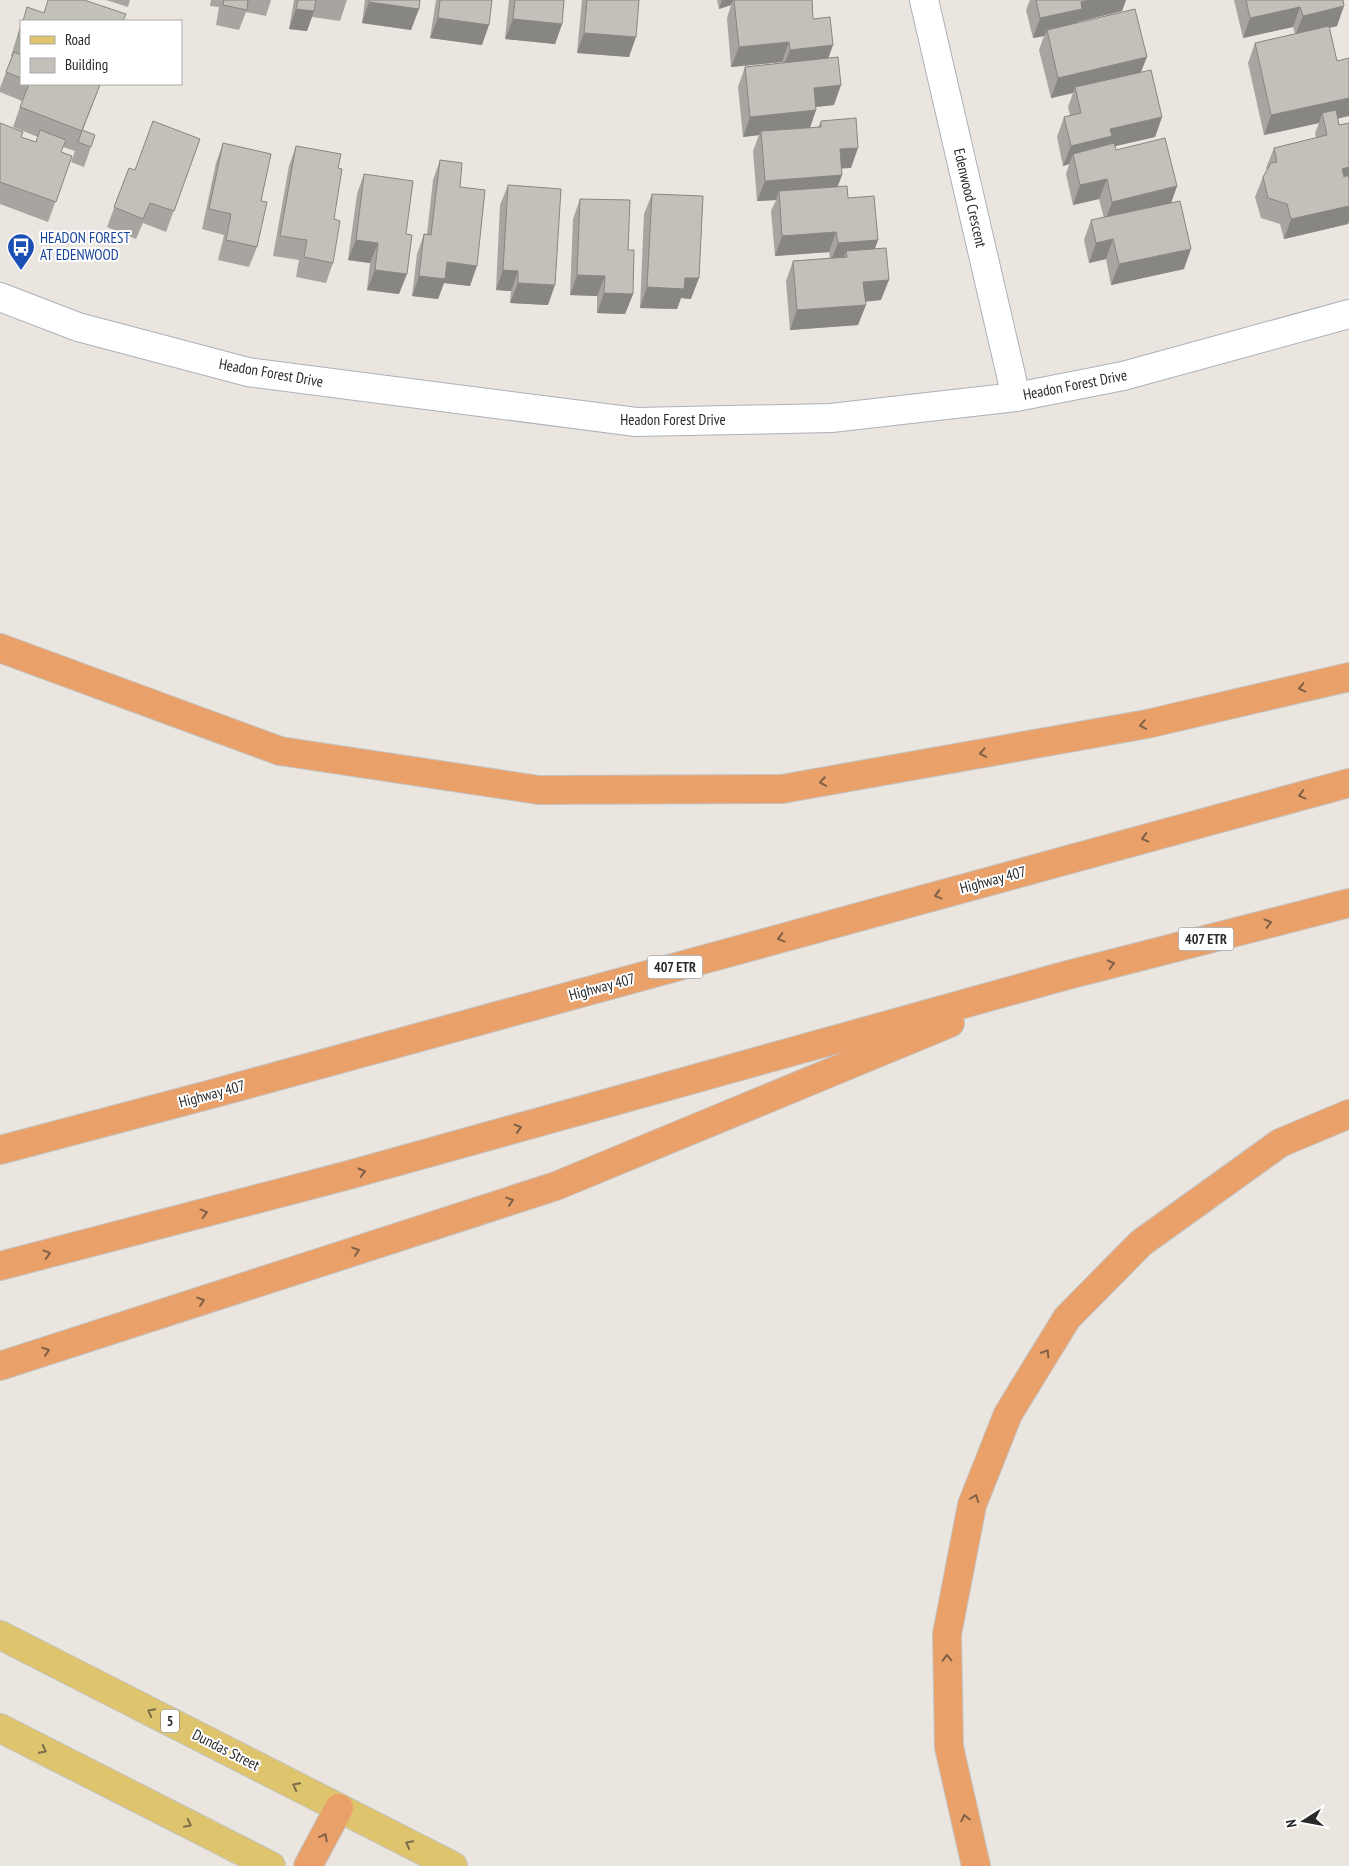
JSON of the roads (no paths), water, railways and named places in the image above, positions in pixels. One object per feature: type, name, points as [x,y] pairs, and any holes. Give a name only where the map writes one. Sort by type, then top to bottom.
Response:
[{"type":"highway","points":[[0,648],[280,751],[539,790],[782,789],[1147,724],[1349,677]]},
{"type":"highway","name":"Highway 407","points":[[0,1150],[208,1095],[1349,783]]},
{"type":"highway","name":"407 ETR","points":[[0,1266],[345,1176],[1064,976],[1349,903]]},
{"type":"highway","points":[[0,1366],[556,1186],[1064,976]]},
{"type":"highway","points":[[976,1866],[949,1747],[947,1634],[972,1506],[1008,1414],[1067,1318],[1141,1243],[1280,1143],[1349,1114]]},
{"type":"highway","points":[[308,1866],[339,1808]]},
{"type":"main road","name":"Dundas Street","points":[[0,1635],[453,1866]]},
{"type":"main road","points":[[0,1728],[271,1866]]},
{"type":"street","name":"Edenwood Crescent","points":[[924,0],[1016,397]]},
{"type":"street","name":"Headon Forest Drive","points":[[0,297],[78,328],[248,372],[636,422],[831,418],[1016,397],[1123,376],[1349,314]]},
{"type":"place","name":"HEADON FOREST AT EDENWOOD","points":[[21,271]]}]
